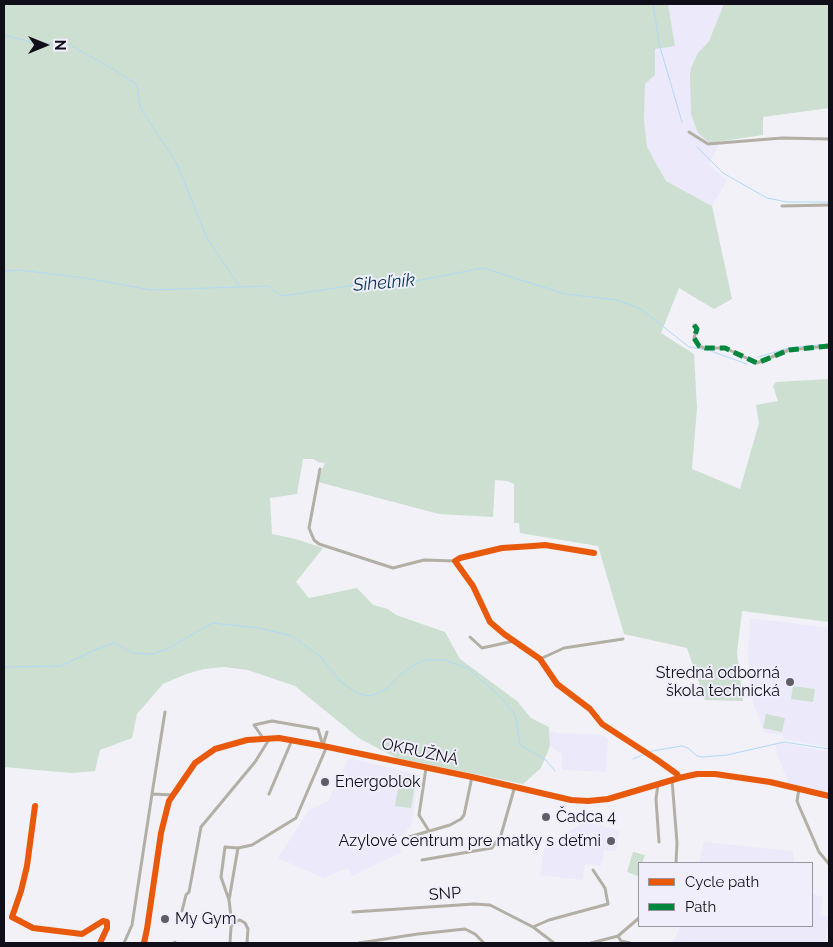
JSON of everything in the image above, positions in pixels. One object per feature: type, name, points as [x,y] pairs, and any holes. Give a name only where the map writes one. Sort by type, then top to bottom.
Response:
[{"type":"street","points":[[690,132],[708,144],[782,138],[829,139]]},
{"type":"street","points":[[782,206],[829,204]]},
{"type":"street","points":[[694,325],[697,329],[694,338],[699,346],[705,348],[725,348],[757,363],[789,350],[829,346]]},
{"type":"street","points":[[320,469],[309,528],[314,540],[319,544],[393,568],[424,560],[456,561],[460,558],[502,548],[544,545],[594,553]]},
{"type":"street","points":[[456,561],[473,586],[490,622],[540,659],[557,684],[590,709],[602,724],[656,759],[677,774],[679,778]]},
{"type":"street","points":[[470,637],[482,648],[514,641]]},
{"type":"street","points":[[540,659],[564,648],[624,639]]},
{"type":"street","points":[[124,943],[132,925],[165,712]]},
{"type":"street","points":[[263,738],[254,725],[272,721],[318,729],[325,746]]},
{"type":"street","points":[[234,922],[231,918],[229,900],[221,877],[224,850],[226,847],[238,848],[252,845],[296,818],[325,746],[327,732]]},
{"type":"street","points":[[182,911],[186,895],[189,892],[201,827],[255,762],[270,738]]},
{"type":"street","name":"OKRUŽNÁ","points":[[144,943],[161,834],[167,807],[173,795],[195,764],[215,749],[247,740],[270,738],[325,746],[515,786],[571,800],[608,799],[697,774],[715,774],[770,782],[829,796]]},
{"type":"street","points":[[269,794],[292,740]]},
{"type":"street","points":[[426,768],[419,815],[429,831]]},
{"type":"street","points":[[409,837],[450,825],[463,818],[472,777]]},
{"type":"street","points":[[672,780],[677,843],[676,862]]},
{"type":"street","points":[[658,784],[656,798],[659,842]]},
{"type":"street","points":[[422,860],[492,848],[501,835],[515,786]]},
{"type":"street","points":[[799,789],[798,806],[819,852],[829,864]]},
{"type":"street","points":[[152,794],[173,795]]},
{"type":"street","points":[[35,806],[26,866],[21,890],[12,917],[33,928],[82,934],[103,921],[107,922],[107,928],[100,943]]},
{"type":"street","points":[[229,900],[238,848]]},
{"type":"street","points":[[533,927],[549,920],[608,904],[605,888],[593,870]]},
{"type":"street","name":"SNP","points":[[353,912],[486,904],[533,927],[554,943]]},
{"type":"street","points":[[591,943],[618,936],[638,919]]},
{"type":"street","points":[[230,943],[231,927],[234,922],[240,920],[245,923],[248,929],[247,943]]},
{"type":"street","points":[[359,943],[464,929],[474,934],[484,943]]},
{"type":"street","points":[[618,936],[621,941],[630,943]]},
{"type":"shaded area","points":[[668,4],[724,4],[709,41],[698,53],[720,142],[709,164],[727,181],[712,206],[666,181],[647,147],[644,119],[645,84],[655,75],[655,49],[675,45]]},
{"type":"shaded area","name":"Stredná odborná škola technická","points":[[750,618],[829,628],[829,747],[784,739],[783,735],[764,732],[754,705],[750,685],[748,654]]},
{"type":"shaded area","points":[[550,731],[604,735],[608,740],[606,772],[562,770],[562,754],[550,746]]},
{"type":"shaded area","points":[[784,743],[829,752],[829,792],[789,784],[775,744]]},
{"type":"shaded area","points":[[349,758],[419,775],[411,825],[404,835],[396,839],[402,852],[352,876],[348,868],[323,878],[278,858],[309,810],[328,801]]},
{"type":"shaded area","points":[[585,821],[620,831],[616,851],[604,850],[601,866],[585,864],[583,880],[540,875],[544,848]]},
{"type":"shaded area","points":[[704,842],[793,851],[794,862],[699,862]]},
{"type":"shaded area","points":[[813,894],[823,897],[820,915],[829,917],[825,943],[672,943],[680,927],[813,927]]},
{"type":"green space","points":[[4,4],[668,4],[675,46],[655,49],[655,75],[645,84],[644,119],[647,147],[666,181],[712,206],[732,299],[714,309],[679,288],[661,333],[694,354],[697,408],[692,469],[740,489],[759,423],[756,405],[778,401],[773,386],[776,382],[829,379],[829,622],[742,611],[737,653],[743,701],[705,700],[687,648],[624,634],[598,546],[520,533],[519,523],[514,523],[514,484],[495,480],[493,517],[439,514],[318,482],[325,463],[314,459],[303,459],[297,494],[270,498],[272,534],[296,539],[323,548],[296,582],[309,598],[357,588],[373,605],[388,609],[396,615],[445,632],[460,659],[517,701],[531,718],[549,727],[550,746],[541,768],[523,784],[397,758],[360,739],[295,686],[248,670],[224,667],[204,669],[186,674],[163,684],[137,714],[132,738],[100,750],[95,771],[71,773],[4,767]]},
{"type":"green space","points":[[724,4],[829,4],[829,108],[763,117],[763,135],[710,143],[698,133],[691,114],[691,68],[698,53],[709,41]]},
{"type":"green space","points":[[793,686],[815,689],[813,702],[791,699]]},
{"type":"green space","points":[[766,714],[785,718],[782,732],[763,728]]},
{"type":"green space","points":[[400,777],[416,779],[411,808],[395,806]]},
{"type":"green space","points":[[633,852],[645,855],[642,862],[638,862],[638,876],[627,872]]},
{"type":"waterway","points":[[653,4],[660,47],[682,122]]},
{"type":"waterway","points":[[4,35],[31,42],[68,44],[137,85],[140,107],[177,164],[207,238],[240,287]]},
{"type":"waterway","points":[[697,147],[723,173],[767,198],[787,202],[829,202]]},
{"type":"waterway","name":"Siheľník","points":[[4,271],[19,270],[85,278],[151,290],[268,286],[282,296],[362,284],[389,286],[483,268],[565,294],[617,300],[641,309],[689,347],[708,350],[747,364]]},
{"type":"waterway","name":"Siheľník","points":[[758,357],[789,348],[829,344]]},
{"type":"waterway","points":[[4,667],[61,666],[101,647],[115,643],[132,653],[153,654],[169,648],[212,623],[259,628],[292,636],[320,656],[341,682],[359,694],[371,696],[386,689],[403,672],[423,660],[445,660],[469,669],[497,694],[515,714],[520,745],[546,760],[555,771]]},
{"type":"waterway","points":[[633,759],[652,751],[682,746],[688,748],[697,756],[703,757],[727,755],[784,742],[829,749]]},
{"type":"marked path","points":[[694,325],[697,329],[694,338],[699,346],[705,348],[725,348],[757,363],[789,350],[829,346]]},
{"type":"cycle path","points":[[594,553],[545,545],[502,548],[460,558],[455,561],[473,586],[490,622],[540,659],[557,684],[590,709],[602,724],[656,759],[677,774],[679,778]]},
{"type":"cycle path","points":[[144,943],[161,833],[169,801],[195,763],[215,749],[247,740],[279,738],[323,746],[571,800],[608,799],[697,774],[715,774],[770,782],[829,796]]},
{"type":"cycle path","points":[[35,806],[27,866],[12,917],[33,928],[82,934],[103,921],[107,922],[107,928],[100,943]]},
{"type":"place","name":"Stredná odborná škola technická","points":[[790,682]]},
{"type":"place","name":"Energoblok","points":[[325,782]]},
{"type":"place","name":"Čadca 4","points":[[546,817]]},
{"type":"place","name":"Azylové centrum pre matky s deťmi","points":[[611,841]]},
{"type":"place","name":"My Gym","points":[[165,919]]}]
